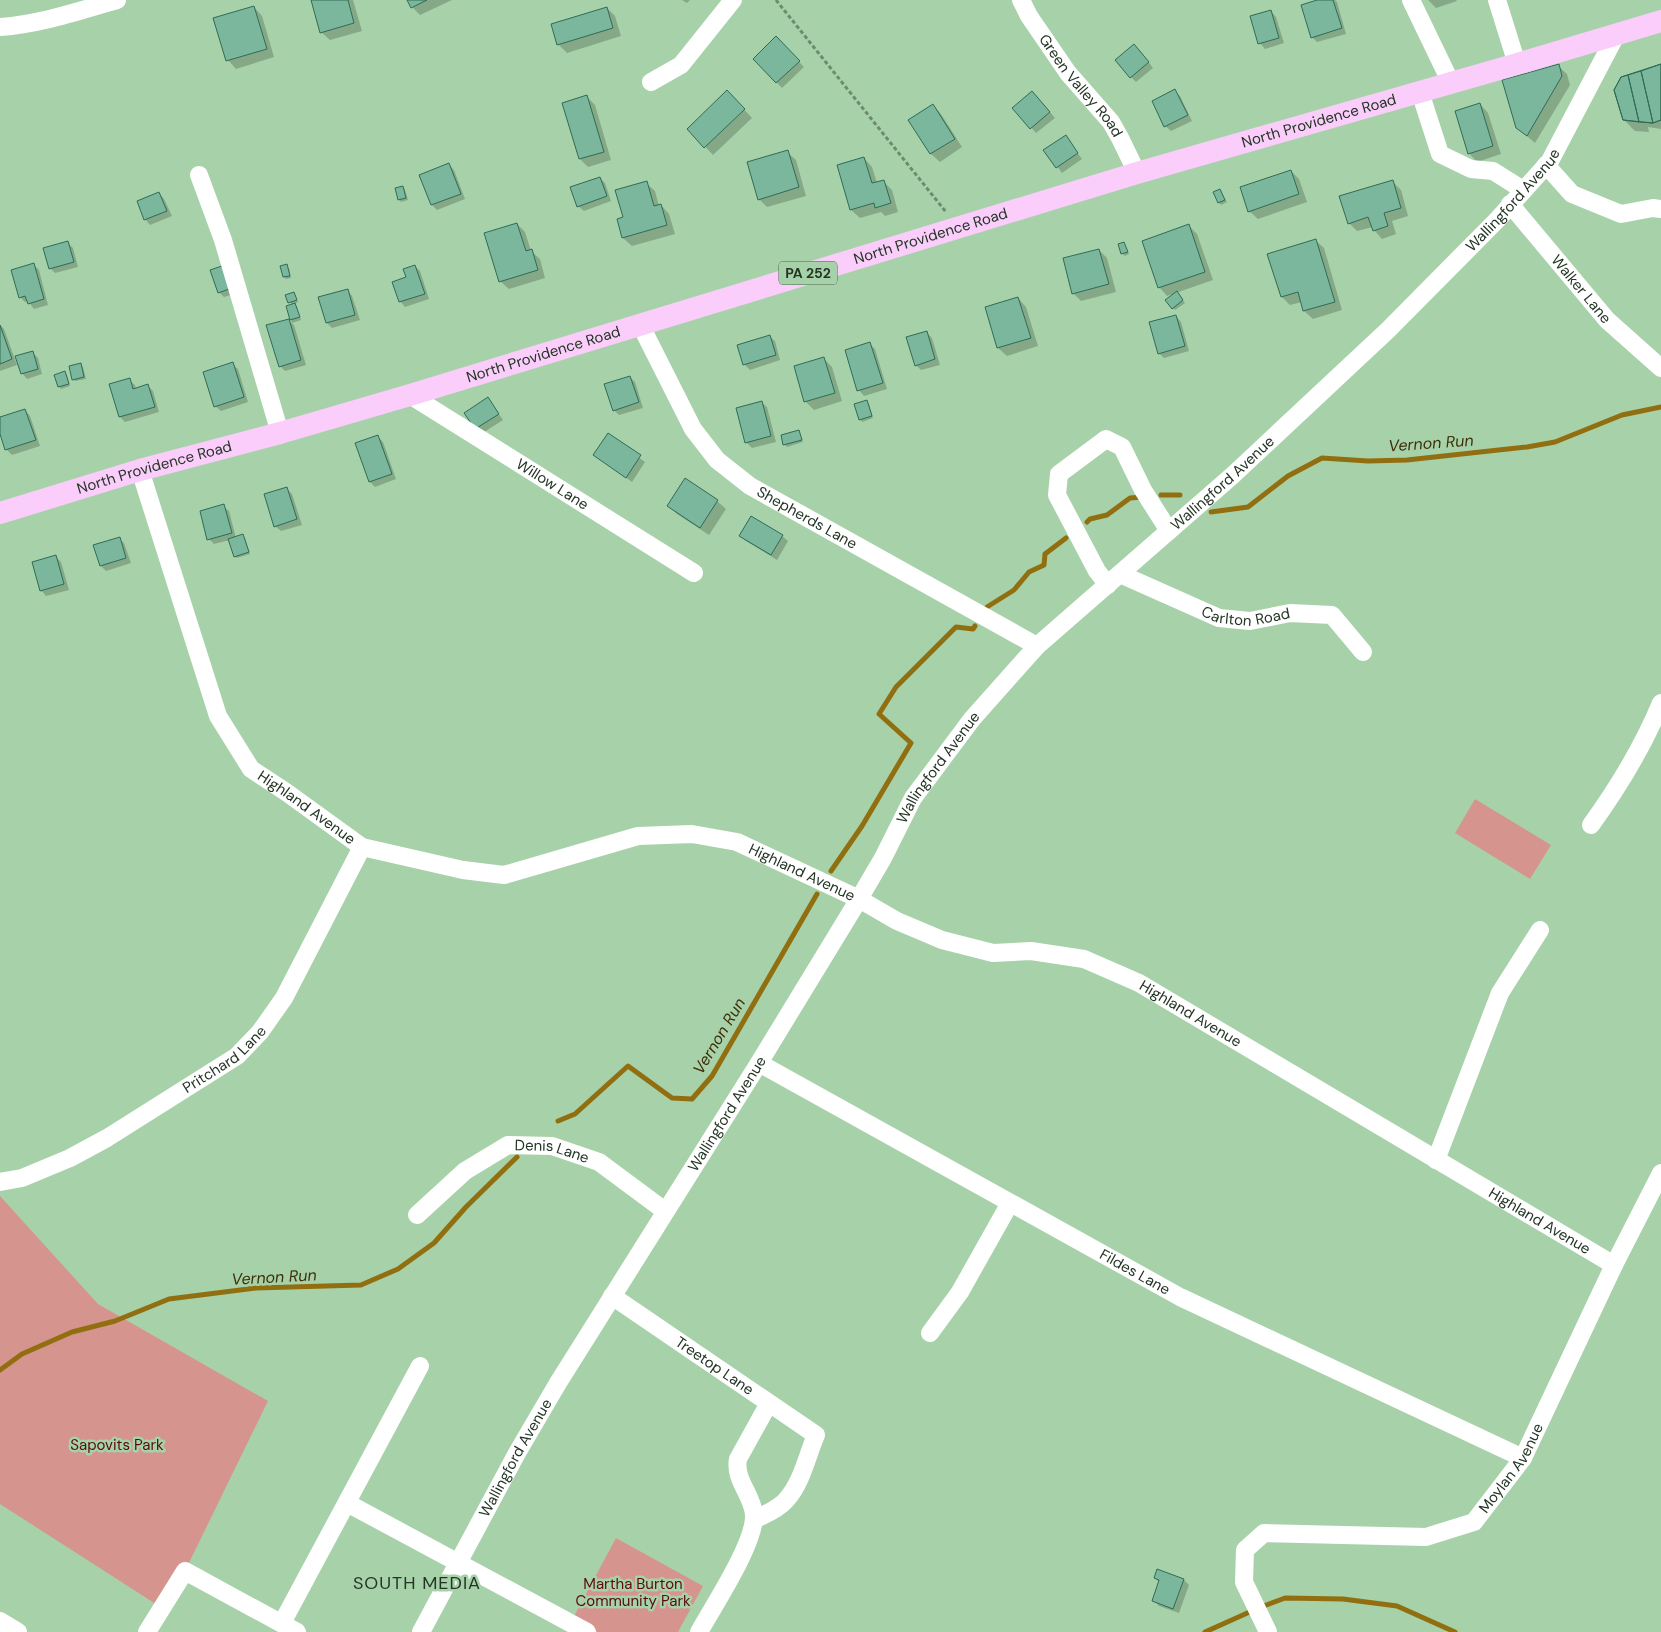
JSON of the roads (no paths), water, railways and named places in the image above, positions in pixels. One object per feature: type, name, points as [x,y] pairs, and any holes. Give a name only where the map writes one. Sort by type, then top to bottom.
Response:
[{"type":"main road","name":"North Providence Road","points":[[0,514],[140,470],[280,433],[410,395],[1137,173],[1661,21]]},
{"type":"street","points":[[0,27],[56,18],[117,0]]},
{"type":"street","points":[[651,82],[681,66],[733,0]]},
{"type":"street","name":"Green Valley Road","points":[[1021,0],[1029,16],[1068,73],[1111,122],[1137,173]]},
{"type":"street","points":[[1412,0],[1451,83]]},
{"type":"street","points":[[1497,0],[1517,64]]},
{"type":"street","name":"Wallingford Avenue","points":[[421,1632],[517,1452],[859,899],[883,858],[913,798],[972,719],[1038,646],[1233,475],[1388,330],[1498,219],[1546,165],[1616,35]]},
{"type":"street","points":[[1420,92],[1440,154],[1471,169],[1493,171],[1523,190]]},
{"type":"street","points":[[1546,165],[1572,194],[1621,214],[1653,208],[1661,209]]},
{"type":"street","points":[[198,175],[223,240],[280,433]]},
{"type":"street","name":"Walker Lane","points":[[1510,204],[1607,320],[1661,368]]},
{"type":"street","name":"Shepherds Lane","points":[[640,324],[693,429],[717,460],[750,486],[1038,646]]},
{"type":"street","name":"Willow Lane","points":[[410,395],[694,573]]},
{"type":"street","points":[[1114,580],[1097,571],[1057,495],[1058,474],[1106,439],[1122,447],[1143,490],[1169,531]]},
{"type":"street","name":"Highland Avenue","points":[[140,470],[218,716],[251,769],[362,846],[464,870],[504,875],[638,836],[692,834],[737,842],[859,899],[897,921],[942,940],[993,953],[1031,951],[1084,959],[1139,983],[1614,1265]]},
{"type":"street","name":"Carlton Road","points":[[1114,580],[1219,618],[1250,621],[1290,613],[1332,615],[1362,652]]},
{"type":"street","points":[[1591,824],[1619,786],[1649,732],[1661,703]]},
{"type":"street","name":"Pritchard Lane","points":[[0,1182],[22,1178],[70,1158],[107,1138],[237,1056],[260,1032],[284,998],[362,846]]},
{"type":"street","points":[[1436,1160],[1500,993],[1540,930]]},
{"type":"street","name":"Fildes Lane","points":[[759,1063],[1180,1297],[1523,1458]]},
{"type":"street","name":"Denis Lane","points":[[416,1215],[464,1171],[508,1145],[552,1146],[599,1162],[665,1211]]},
{"type":"street","name":"Moylan Avenue","points":[[1268,1632],[1244,1582],[1246,1550],[1264,1533],[1426,1537],[1474,1522],[1523,1458],[1614,1265],[1661,1172]]},
{"type":"street","points":[[930,1333],[960,1292],[1010,1203]]},
{"type":"street","name":"Treetop Lane","points":[[612,1296],[816,1435],[798,1482],[787,1500],[754,1520]]},
{"type":"street","points":[[282,1624],[420,1366]]},
{"type":"street","points":[[699,1632],[744,1552],[754,1520],[753,1509],[736,1469],[738,1459],[769,1403]]},
{"type":"street","points":[[347,1503],[587,1632]]},
{"type":"street","points":[[148,1632],[185,1571],[298,1632]]},
{"type":"street","points":[[0,1621],[18,1632]]},
{"type":"waterway","name":"Vernon Run","points":[[1211,512],[1248,507],[1288,476],[1322,458],[1368,461],[1407,460],[1527,447],[1555,442],[1622,415],[1661,407]]},
{"type":"waterway","name":"Vernon Run","points":[[1161,495],[1180,495]]},
{"type":"waterway","name":"Vernon Run","points":[[1087,522],[1090,519],[1107,515],[1130,498],[1142,497]]},
{"type":"waterway","name":"Vernon Run","points":[[987,607],[1014,590],[1029,572],[1044,565],[1045,554],[1066,538]]},
{"type":"waterway","name":"Vernon Run","points":[[831,871],[862,826],[911,743],[879,714],[896,687],[956,627],[973,629],[975,626]]},
{"type":"waterway","name":"Vernon Run","points":[[558,1121],[575,1114],[628,1066],[672,1098],[692,1099],[712,1076],[817,894]]},
{"type":"waterway","name":"Vernon Run","points":[[0,1370],[22,1354],[72,1332],[115,1321],[169,1299],[256,1288],[361,1285],[398,1269],[434,1243],[466,1207],[517,1157]]},
{"type":"waterway","points":[[1261,1607],[1285,1598],[1343,1599],[1397,1606],[1455,1632]]},
{"type":"waterway","points":[[1205,1632],[1254,1610]]},
{"type":"district","name":"SOUTH MEDIA","points":[[417,1583]]},
{"type":"park label","name":"Sapovits Park","points":[[117,1445]]},
{"type":"park label","name":"Martha Burton Community Park","points":[[633,1592]]}]
